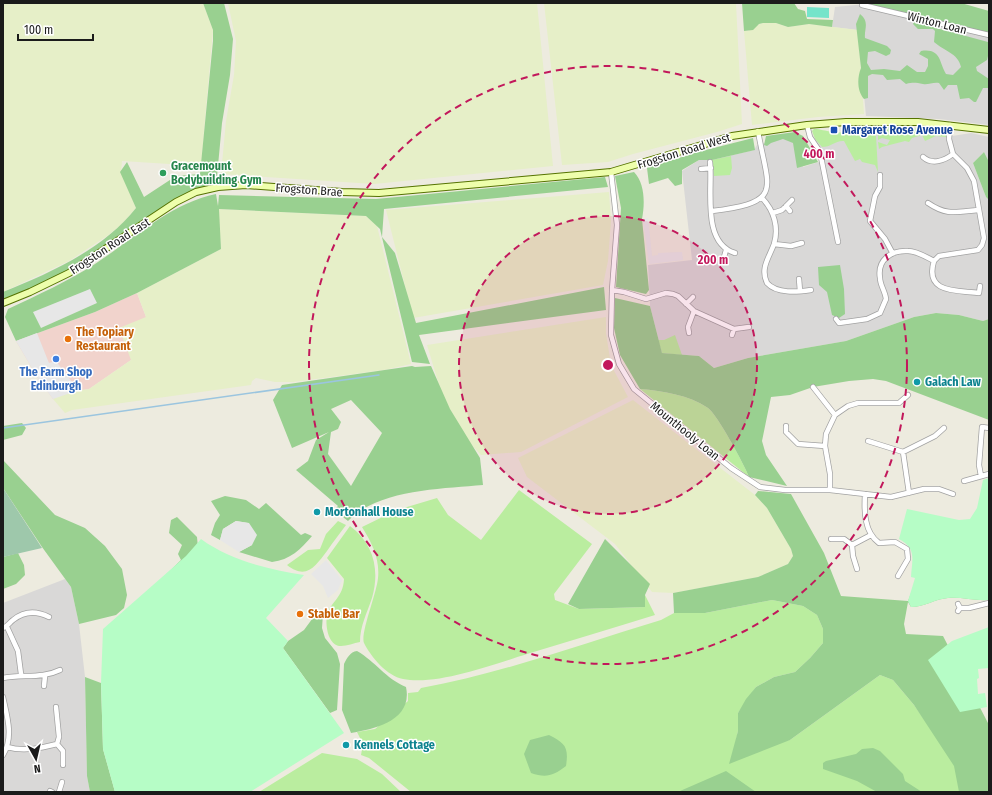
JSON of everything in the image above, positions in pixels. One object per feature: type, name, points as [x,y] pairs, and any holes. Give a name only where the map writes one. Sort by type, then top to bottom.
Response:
[{"type":"main road","name":"Frogston Road West","points":[[379,193],[612,172],[732,136],[807,124],[883,122],[950,125],[989,130]]},
{"type":"main road","name":"Frogston Brae","points":[[216,187],[246,185],[342,192],[379,193]]},
{"type":"main road","name":"Frogston Road East","points":[[3,303],[69,273],[188,195],[216,187]]},
{"type":"street","name":"Winton Loan","points":[[862,5],[989,36]]},
{"type":"street","points":[[807,124],[810,137],[820,152],[838,242]]},
{"type":"street","points":[[950,125],[949,139],[953,154],[967,168],[974,181],[984,238],[982,246],[978,250],[939,256],[934,261],[932,276],[935,283],[940,288],[979,293],[980,286]]},
{"type":"street","points":[[712,211],[737,207],[762,198],[768,183],[758,131]]},
{"type":"street","points":[[922,157],[938,162],[946,160],[953,154]]},
{"type":"street","points":[[710,162],[712,175],[710,193],[715,236],[726,250],[735,253]]},
{"type":"street","points":[[701,169],[710,168]]},
{"type":"street","name":"Mounthooly Loan","points":[[612,172],[617,225],[612,290],[611,327],[613,346],[619,364],[627,380],[642,396],[731,468],[760,487],[785,490],[830,490],[891,497],[924,489],[938,489],[953,494]]},
{"type":"street","points":[[880,175],[880,187],[875,196],[870,221],[885,238],[892,252]]},
{"type":"street","points":[[762,198],[773,213],[775,220],[774,244],[764,269],[767,283],[776,290],[811,290]]},
{"type":"street","points":[[773,213],[786,206],[792,200]]},
{"type":"street","points":[[928,203],[940,211],[951,212],[978,210]]},
{"type":"street","points":[[786,206],[790,211]]},
{"type":"street","points":[[774,244],[786,246],[799,242]]},
{"type":"street","points":[[724,257],[726,250]]},
{"type":"street","points":[[836,319],[838,323],[867,319],[880,313],[886,299],[879,277],[880,269],[883,260],[892,252],[909,251],[934,261]]},
{"type":"street","points":[[799,279],[800,291]]},
{"type":"street","points":[[612,290],[624,292],[644,299],[666,293],[673,294],[694,311],[734,329],[749,327]]},
{"type":"street","points":[[686,304],[693,297]]},
{"type":"street","points":[[689,333],[688,326],[694,311]]},
{"type":"street","points":[[732,336],[734,329]]},
{"type":"street","points":[[813,387],[835,415]]},
{"type":"street","points":[[830,490],[830,474],[825,446],[826,434],[835,415],[848,406],[858,403],[899,403],[908,395]]},
{"type":"street","points":[[786,426],[786,432],[798,444],[825,446]]},
{"type":"street","points":[[981,476],[979,466],[982,427],[989,428]]},
{"type":"street","points":[[868,441],[903,452],[935,436],[944,428]]},
{"type":"street","points":[[903,452],[909,493]]},
{"type":"street","points":[[964,481],[989,474]]},
{"type":"street","points":[[865,494],[864,513],[871,535],[879,543],[895,542],[907,549],[908,560],[898,576]]},
{"type":"street","points":[[852,545],[871,535]]},
{"type":"street","points":[[831,539],[844,539],[852,545],[853,556],[857,569]]},
{"type":"street","points":[[959,608],[969,608],[989,603]]},
{"type":"street","points":[[21,674],[18,650],[5,627],[14,619],[28,613],[41,613],[49,617]]},
{"type":"street","points":[[3,678],[21,674],[45,676],[60,670]]},
{"type":"street","points":[[44,686],[45,676]]},
{"type":"street","points":[[3,697],[9,729],[7,747],[3,755]]},
{"type":"street","points":[[56,707],[59,737],[57,744]]},
{"type":"street","points":[[7,747],[15,749],[37,749],[57,744]]},
{"type":"street","points":[[57,744],[62,751],[63,765]]},
{"type":"street","points":[[59,792],[62,782]]},
{"type":"shaded area","points":[[866,4],[989,33],[989,125],[939,119],[866,116],[858,30],[832,27],[835,7]]},
{"type":"shaded area","points":[[914,132],[946,137],[971,133],[989,137],[989,162],[984,152],[973,163],[986,197],[989,200],[989,319],[983,321],[959,315],[936,313],[914,317],[846,341],[748,358],[714,368],[699,356],[662,353],[650,306],[648,265],[692,260],[682,171],[699,160],[712,160],[754,150],[757,145],[796,136],[803,167],[822,161],[813,141],[820,133],[871,133],[876,135]]},
{"type":"shaded area","points":[[648,218],[652,256],[658,255],[658,253],[682,252],[683,260],[649,264],[643,219]]},
{"type":"shaded area","points":[[90,289],[97,303],[41,328],[33,312]]},
{"type":"shaded area","points":[[137,293],[146,317],[131,360],[89,389],[69,392],[53,399],[39,380],[16,341],[95,312]]},
{"type":"shaded area","points":[[37,333],[49,363],[56,361],[72,382],[76,391],[53,399],[39,380],[16,341]]},
{"type":"shaded area","points":[[236,521],[249,523],[257,535],[252,545],[239,552],[220,540],[223,529]]},
{"type":"shaded area","points":[[326,560],[342,580],[338,590],[328,598],[323,586],[311,574]]},
{"type":"shaded area","points":[[65,579],[71,587],[79,624],[85,677],[87,776],[90,792],[3,792],[3,603]]},
{"type":"green space","points":[[3,3],[203,3],[213,30],[201,166],[122,161],[121,172],[136,208],[121,225],[69,261],[3,292]]},
{"type":"green space","points":[[203,3],[224,3],[233,39],[230,75],[222,123],[216,187],[196,192],[69,273],[3,303],[3,292],[39,277],[75,258],[92,248],[123,223],[136,208],[120,172],[127,162],[144,197],[176,176],[200,174],[213,41],[213,30]]},
{"type":"green space","points":[[228,3],[537,3],[553,166],[374,184],[221,174],[226,121],[234,75],[236,41]]},
{"type":"green space","points":[[544,3],[736,3],[742,124],[608,162],[562,165]]},
{"type":"green space","points":[[742,3],[794,3],[798,9],[805,11],[807,19],[833,20],[832,27],[809,24],[788,27],[776,23],[763,23],[759,24],[753,30],[744,31]]},
{"type":"green space","points":[[864,3],[961,3],[989,11],[989,33]]},
{"type":"green space","points":[[807,7],[829,8],[829,18],[807,17]]},
{"type":"green space","points":[[860,14],[866,23],[865,38],[887,46],[891,50],[890,54],[886,56],[875,51],[868,52],[867,63],[871,70],[884,69],[900,71],[907,65],[917,72],[925,72],[928,66],[928,59],[919,54],[921,51],[928,51],[936,54],[946,74],[953,75],[961,67],[954,55],[934,42],[935,31],[933,29],[918,29],[913,24],[914,22],[988,42],[989,52],[987,60],[976,67],[977,71],[989,79],[989,88],[983,88],[976,102],[974,102],[969,98],[960,99],[957,85],[948,85],[944,90],[939,83],[906,84],[900,79],[887,80],[883,75],[872,74],[868,76],[868,98],[864,99],[858,84],[861,68],[856,24]]},
{"type":"green space","points":[[763,23],[776,23],[788,27],[809,24],[858,30],[864,114],[818,117],[752,125],[744,31],[748,31]]},
{"type":"green space","points":[[884,127],[876,135],[878,172],[875,165],[862,162],[860,159],[855,161],[844,141],[822,147],[815,139],[812,131],[816,129],[832,132],[844,132]]},
{"type":"green space","points":[[885,127],[944,130],[947,133],[946,137],[936,136],[925,141],[922,135],[912,138],[909,142],[905,141],[879,149],[878,142],[887,145],[890,140],[882,138],[878,140],[878,135]]},
{"type":"green space","points":[[795,132],[803,136],[818,162],[797,168],[793,143],[783,139],[767,146],[764,145],[766,136]]},
{"type":"green space","points":[[753,138],[755,150],[712,160],[699,160],[682,170],[682,184],[675,186],[668,178],[649,184],[647,168],[698,152]]},
{"type":"green space","points":[[984,152],[989,162],[989,200],[986,197],[973,163]]},
{"type":"green space","points":[[731,156],[732,168],[730,175],[714,176],[712,160]]},
{"type":"green space","points":[[634,172],[638,177],[643,194],[644,207],[642,219],[649,290],[646,294],[616,287],[621,208],[615,176]]},
{"type":"green space","points":[[605,177],[608,187],[384,209],[382,237],[395,253],[416,323],[604,287],[606,310],[419,335],[430,364],[412,362],[380,229],[366,216],[219,209],[221,249],[137,293],[95,312],[16,341],[5,317],[8,309],[53,288],[85,270],[153,223],[183,205],[216,194],[218,206],[219,195],[376,199]]},
{"type":"green space","points":[[609,192],[611,221],[608,261],[603,285],[413,318],[386,210]]},
{"type":"green space","points":[[218,209],[366,216],[377,226],[411,364],[384,370],[293,382],[275,382],[256,378],[252,381],[251,385],[72,410],[65,413],[53,399],[69,392],[89,389],[131,360],[119,328],[146,317],[137,293],[221,249]]},
{"type":"green space","points":[[840,265],[844,289],[845,314],[839,318],[832,315],[827,292],[819,285],[818,267]]},
{"type":"green space","points":[[615,298],[650,306],[662,353],[699,356],[714,368],[748,358],[846,341],[914,317],[936,313],[959,315],[983,321],[989,319],[989,420],[886,381],[873,379],[813,387],[790,395],[771,397],[762,441],[766,455],[787,486],[749,477],[724,430],[708,408],[693,400],[667,392],[640,389],[620,355],[614,328]]},
{"type":"green space","points":[[606,317],[606,333],[611,365],[628,397],[521,452],[481,455],[466,439],[443,398],[427,345]]},
{"type":"green space","points":[[675,335],[682,355],[662,353],[658,340],[664,340]]},
{"type":"green space","points":[[412,366],[431,366],[450,409],[480,458],[483,485],[411,492],[376,502],[361,510],[348,521],[334,510],[338,506],[296,470],[308,461],[316,440],[329,432],[292,448],[273,400],[282,385]],"holes":[[[351,400],[382,433],[351,486],[328,454],[331,432],[338,429],[341,422],[331,409]]]},
{"type":"green space","points":[[640,389],[667,392],[693,400],[708,408],[724,430],[749,477]]},
{"type":"green space","points":[[633,400],[755,495],[767,508],[791,549],[793,556],[788,564],[758,577],[673,593],[652,592],[615,544],[527,477],[518,458]]},
{"type":"green space","points":[[22,423],[26,428],[22,435],[3,440],[3,426]]},
{"type":"green space","points":[[3,460],[55,515],[85,528],[105,546],[122,569],[127,595],[124,608],[116,615],[79,624],[71,587],[42,547],[3,488]]},
{"type":"green space","points":[[989,478],[989,600],[948,598],[911,607],[908,601],[915,578],[911,577],[912,555],[909,547],[899,539],[907,509],[959,520],[970,519],[977,508],[983,480]]},
{"type":"green space","points":[[3,488],[42,548],[3,557]]},
{"type":"green space","points":[[519,490],[592,544],[554,594],[555,600],[579,609],[645,607],[645,595],[655,615],[448,677],[416,680],[403,679],[385,670],[375,660],[364,643],[363,638],[377,584],[378,564],[369,539],[362,527],[397,510],[437,498],[448,515],[481,540]]},
{"type":"green space","points":[[758,491],[791,494],[824,553],[841,596],[908,601],[915,583],[989,600],[948,598],[911,607],[908,602],[904,624],[906,634],[943,636],[989,725],[989,792],[959,792],[954,766],[914,705],[893,680],[880,675],[790,740],[729,764],[738,731],[738,713],[746,699],[756,687],[774,677],[795,672],[823,643],[823,629],[817,615],[803,606],[772,600],[705,613],[674,613],[673,593],[758,577],[788,564],[793,556],[791,549],[767,508],[755,495]]},
{"type":"green space","points":[[225,496],[246,500],[259,509],[266,503],[301,535],[305,533],[312,536],[295,553],[278,561],[272,562],[239,552],[252,545],[248,523],[236,521],[223,529],[220,540],[211,535],[215,523],[220,515],[211,501]]},
{"type":"green space","points":[[177,517],[197,537],[199,559],[137,603],[181,560],[178,554],[182,545],[169,533],[171,520]]},
{"type":"green space","points":[[338,521],[346,525],[315,566],[306,571],[300,572],[287,565],[308,550],[320,549],[326,534]]},
{"type":"green space","points":[[350,526],[365,541],[370,549],[375,568],[375,577],[372,598],[361,630],[360,642],[341,646],[333,643],[330,639],[326,619],[331,606],[341,591],[344,579],[327,558]]},
{"type":"green space","points":[[201,539],[225,553],[250,563],[304,575],[266,618],[288,641],[283,648],[344,733],[250,792],[115,792],[103,749],[101,683],[103,629],[186,556]]},
{"type":"green space","points":[[605,539],[650,584],[645,595],[645,607],[579,609],[568,604]]},
{"type":"green space","points":[[18,553],[24,565],[25,575],[16,584],[3,589],[3,557]]},
{"type":"green space","points":[[772,600],[803,606],[817,615],[823,629],[823,643],[795,672],[774,677],[756,687],[738,713],[738,731],[735,746],[790,740],[880,675],[893,680],[914,705],[975,792],[411,792],[369,758],[361,755],[363,744],[357,732],[375,729],[408,701],[408,693],[418,692],[421,688],[452,682],[512,666],[661,620],[674,613],[705,613]]},
{"type":"green space","points":[[318,611],[323,614],[322,628],[325,638],[337,653],[340,664],[337,710],[330,713],[283,648],[288,641],[304,630]]},
{"type":"green space","points":[[989,627],[989,668],[978,669],[979,678],[977,679],[978,694],[985,693],[987,707],[960,712],[928,660],[952,641]]},
{"type":"green space","points":[[357,651],[364,655],[386,675],[406,687],[407,698],[404,708],[390,721],[371,729],[351,733],[342,710],[344,664],[351,654]]},
{"type":"green space","points":[[85,677],[101,683],[103,749],[115,792],[90,792],[87,776]]},
{"type":"green space","points":[[549,735],[565,746],[567,754],[566,766],[553,774],[545,776],[531,773],[524,754],[530,740]]},
{"type":"green space","points":[[873,748],[880,751],[903,774],[905,781],[922,792],[877,792],[857,781],[823,769],[823,763],[826,761],[856,754],[862,749]]},
{"type":"green space","points":[[322,753],[357,759],[382,774],[401,792],[259,792]]},
{"type":"green space","points":[[726,771],[756,792],[680,791]]},
{"type":"waterway","points":[[3,428],[379,375]]},
{"type":"place","name":"Margaret Rose Avenue","points":[[834,130]]},
{"type":"place","name":"Gracemount Bodybuilding Gym","points":[[163,173]]},
{"type":"place","name":"The Topiary Restaurant","points":[[68,339]]},
{"type":"place","name":"The Farm Shop Edinburgh","points":[[56,359]]},
{"type":"place","name":"Galach Law","points":[[917,382]]},
{"type":"place","name":"Mortonhall House","points":[[317,512]]},
{"type":"place","name":"Stable Bar","points":[[300,614]]},
{"type":"place","name":"Kennels Cottage","points":[[346,745]]}]
